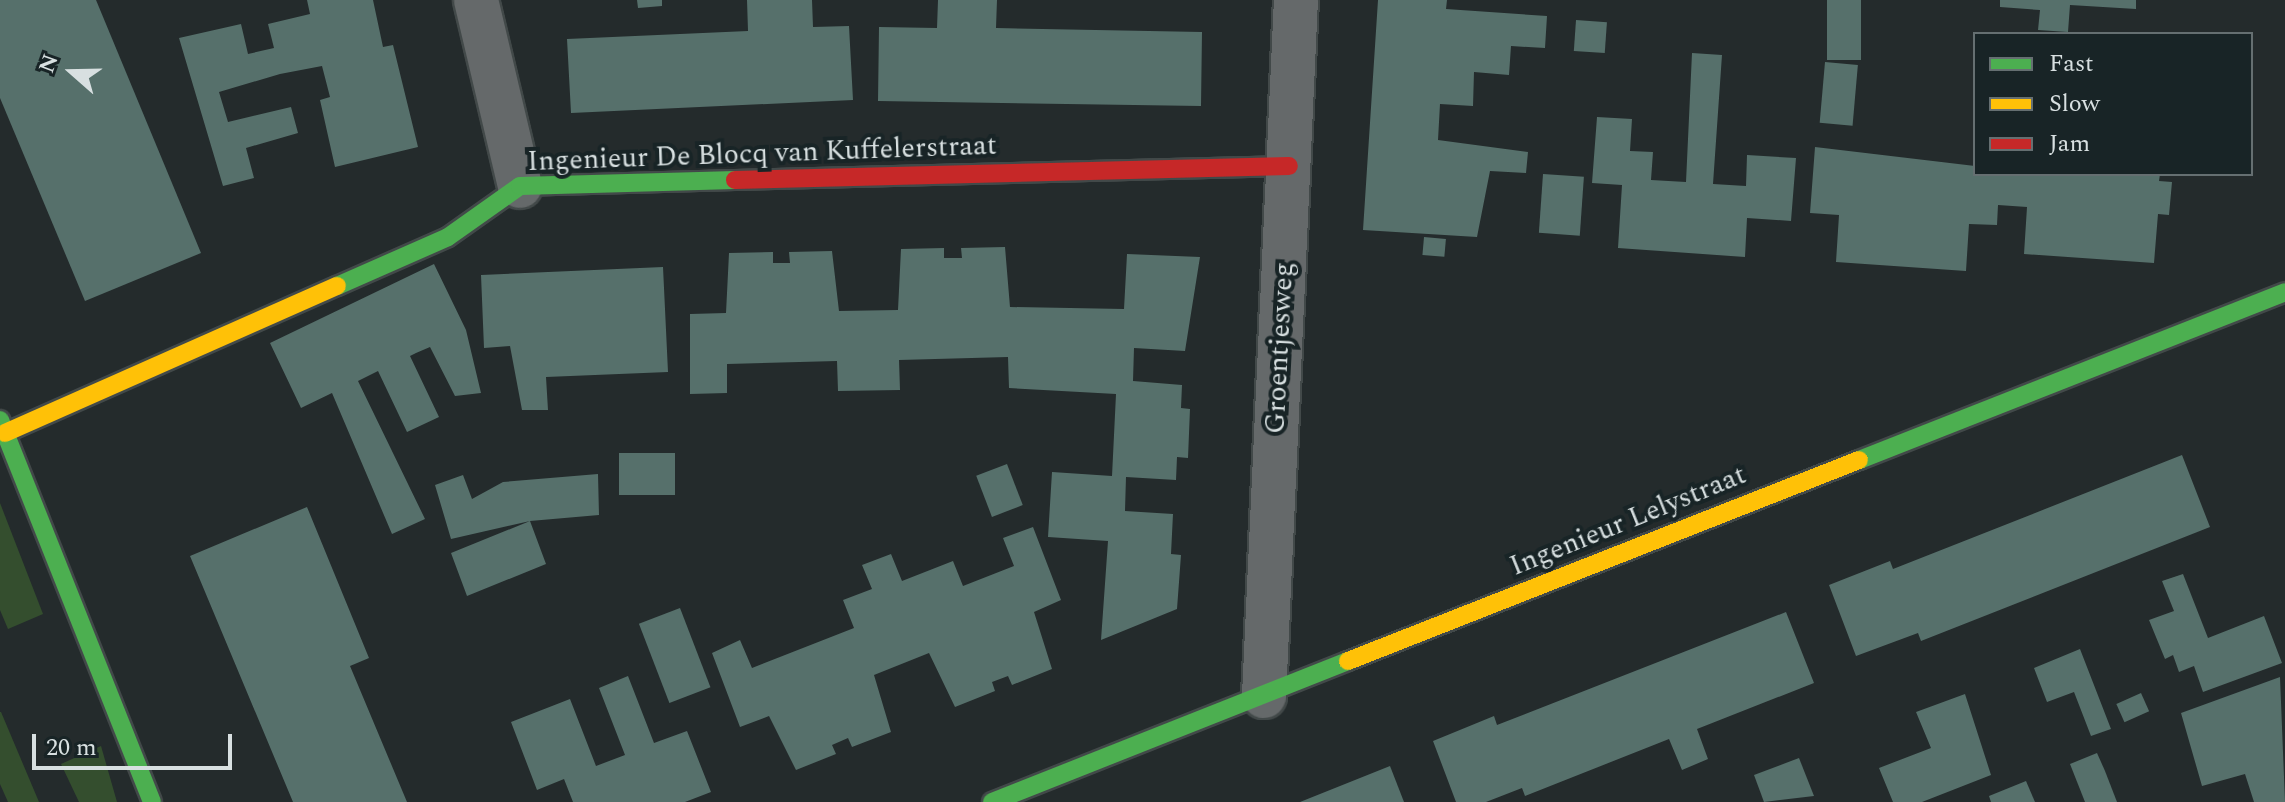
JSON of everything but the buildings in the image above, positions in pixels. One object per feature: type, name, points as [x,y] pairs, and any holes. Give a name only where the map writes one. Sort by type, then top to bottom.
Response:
[{"type":"street","points":[[476,0],[520,186]]},
{"type":"street","name":"Groentjesweg","points":[[1264,696],[1296,0]]},
{"type":"street","name":"Ingenieur De Blocq van Kuffelerstraat","points":[[2,426],[448,237],[520,186],[1289,166]]},
{"type":"street","name":"Ingenieur Lelystraat","points":[[992,802],[2283,298]]},
{"type":"street","points":[[2,426],[152,802]]},
{"type":"green space","points":[[0,503],[43,614],[8,629],[0,610]]},
{"type":"green space","points":[[0,712],[39,802],[8,802],[0,784]]},
{"type":"green space","points":[[101,746],[117,802],[79,802],[61,764]]},
{"type":"traffic: fast","points":[[337,286],[448,237],[520,186],[735,180]]},
{"type":"traffic: fast","points":[[1859,460],[2285,292]]},
{"type":"traffic: fast","points":[[0,420],[152,802]]},
{"type":"traffic: fast","points":[[992,802],[1348,661]]},
{"type":"traffic: slow","points":[[5,433],[337,286]]},
{"type":"traffic: slow","points":[[1348,661],[1859,460]]},
{"type":"traffic: jam","points":[[735,180],[1289,166]]}]
